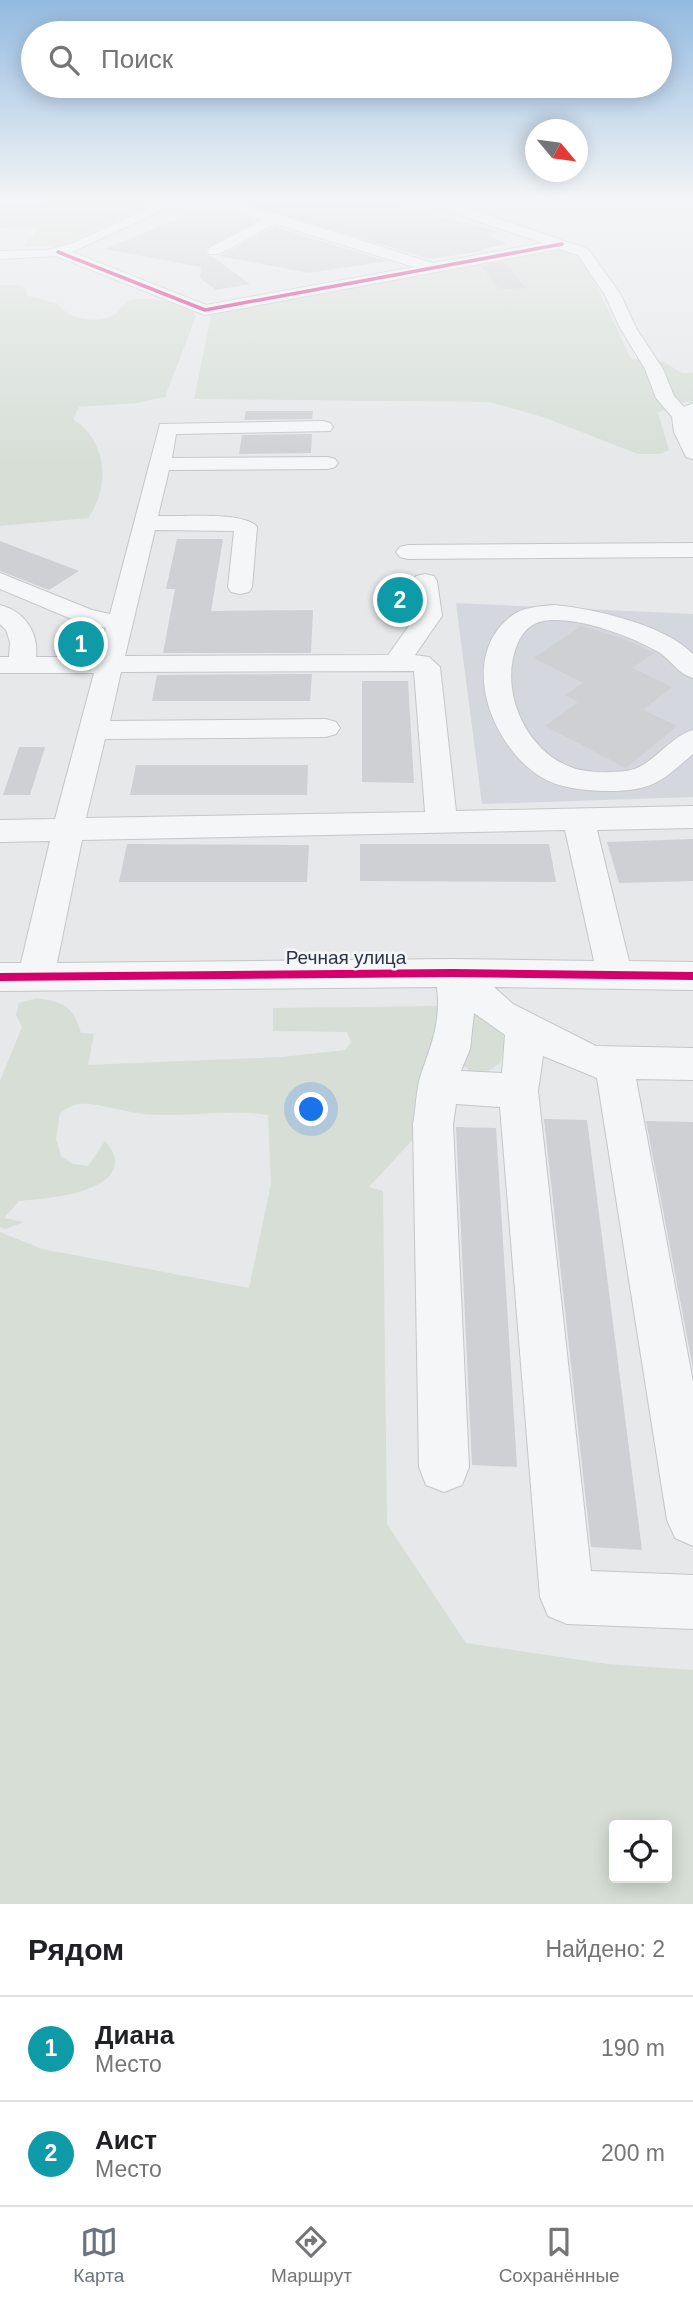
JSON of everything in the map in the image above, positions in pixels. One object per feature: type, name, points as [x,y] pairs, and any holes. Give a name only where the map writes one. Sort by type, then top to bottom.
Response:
[{"type":"street","points":[[146,287],[205,310],[326,287]]},
{"type":"street","points":[[608,287],[628,328],[654,369],[665,398],[687,412],[684,432],[693,453]]},
{"type":"street","points":[[36,976],[68,830],[147,523],[167,428],[323,427]]},
{"type":"street","points":[[160,464],[328,463]]},
{"type":"street","points":[[147,523],[239,524],[246,527],[240,587]]},
{"type":"street","points":[[408,552],[693,550]]},
{"type":"street","points":[[0,580],[83,615],[115,646],[420,663],[427,667],[442,823]]},
{"type":"street","points":[[396,663],[429,616],[425,580]]},
{"type":"street","points":[[0,613],[19,629],[26,643],[10,665]]},
{"type":"street","points":[[693,670],[676,652],[654,640],[589,617],[548,614],[522,620],[514,628],[498,652],[496,669],[507,718],[519,737],[541,763],[567,777],[617,781],[643,777],[693,739]]},
{"type":"street","points":[[10,665],[115,646],[309,647]]},
{"type":"street","points":[[93,730],[326,728]]},
{"type":"street","points":[[0,831],[693,817]]},
{"type":"street","points":[[579,821],[614,973]]},
{"type":"street","points":[[453,973],[500,1014],[571,1053],[596,1062],[693,1064]]},
{"type":"street","points":[[444,1467],[433,1124],[438,1086],[451,1049],[457,1003],[453,973]]},
{"type":"street","name":"Речная улица","points":[[0,976],[614,973],[693,976]]},
{"type":"street","points":[[524,1029],[523,1059],[517,1091],[567,1597],[693,1602]]},
{"type":"street","points":[[614,1063],[693,1520]]},
{"type":"street","points":[[438,1086],[517,1091]]},
{"type":"shaded area","points":[[0,287],[22,287],[26,289],[28,296],[57,303],[67,313],[90,320],[115,314],[129,301],[140,299],[156,300],[193,310],[196,316],[165,397],[137,403],[79,407],[73,419],[93,439],[102,465],[100,492],[88,518],[0,526]]},
{"type":"shaded area","points":[[345,287],[597,287],[631,359],[664,362],[682,373],[693,373],[693,401],[678,403],[658,413],[669,450],[660,454],[638,454],[543,417],[489,402],[194,399],[212,311]]},
{"type":"shaded area","points":[[456,603],[693,614],[693,797],[482,804]]},
{"type":"shaded area","points":[[37,998],[66,1007],[75,1016],[81,1033],[94,1034],[88,1065],[282,1057],[345,1050],[351,1042],[347,1032],[273,1031],[273,1008],[438,1006],[442,1018],[416,1136],[369,1187],[383,1191],[387,1524],[466,1643],[608,1664],[693,1670],[693,1904],[0,1904],[0,1232],[42,1249],[249,1288],[271,1184],[268,1115],[236,1112],[160,1115],[93,1104],[77,1104],[60,1113],[56,1139],[61,1156],[73,1164],[88,1166],[105,1141],[114,1155],[114,1168],[107,1178],[79,1192],[19,1201],[4,1218],[24,1222],[5,1229],[0,1227],[0,1081],[22,1027],[16,1015],[19,1003]]},
{"type":"shaded area","points":[[466,1006],[504,1030],[506,1038],[500,1063],[485,1073],[471,1072],[460,1062]]},
{"type":"building","points":[[212,287],[234,287],[216,290]]},
{"type":"building","points":[[497,287],[526,288],[499,289]]},
{"type":"building","points":[[246,411],[313,411],[312,419],[244,420]]},
{"type":"building","points":[[312,434],[311,453],[239,454],[242,435]]},
{"type":"building","points":[[177,539],[223,539],[211,611],[313,610],[311,653],[163,653],[175,589],[166,589]]},
{"type":"building","points":[[0,541],[79,571],[49,590],[0,571]]},
{"type":"building","points":[[388,583],[411,583],[412,616],[388,616]]},
{"type":"building","points":[[581,626],[622,638],[654,653],[632,668],[672,687],[643,710],[677,726],[626,768],[545,726],[578,702],[565,695],[583,683],[534,658]]},
{"type":"building","points":[[312,674],[310,701],[152,701],[157,675]]},
{"type":"building","points":[[362,681],[408,681],[414,783],[362,782]]},
{"type":"building","points":[[19,747],[45,747],[30,795],[3,795]]},
{"type":"building","points":[[136,765],[308,765],[307,795],[130,795]]},
{"type":"building","points":[[693,839],[693,881],[619,883],[607,842]]},
{"type":"building","points":[[127,844],[309,845],[307,882],[119,882]]},
{"type":"building","points":[[360,844],[549,844],[556,882],[360,881]]},
{"type":"building","points":[[544,1119],[587,1120],[642,1550],[591,1547]]},
{"type":"building","points":[[646,1121],[693,1122],[693,1368]]},
{"type":"building","points":[[456,1127],[496,1128],[517,1467],[472,1465]]},
{"type":"cycle path","points":[[146,287],[205,310],[330,287]]},
{"type":"cycle path","points":[[0,977],[453,973],[693,976]]},
{"type":"place","name":"Аист","points":[[400,600]]},
{"type":"place","name":"Диана","points":[[81,644]]}]
